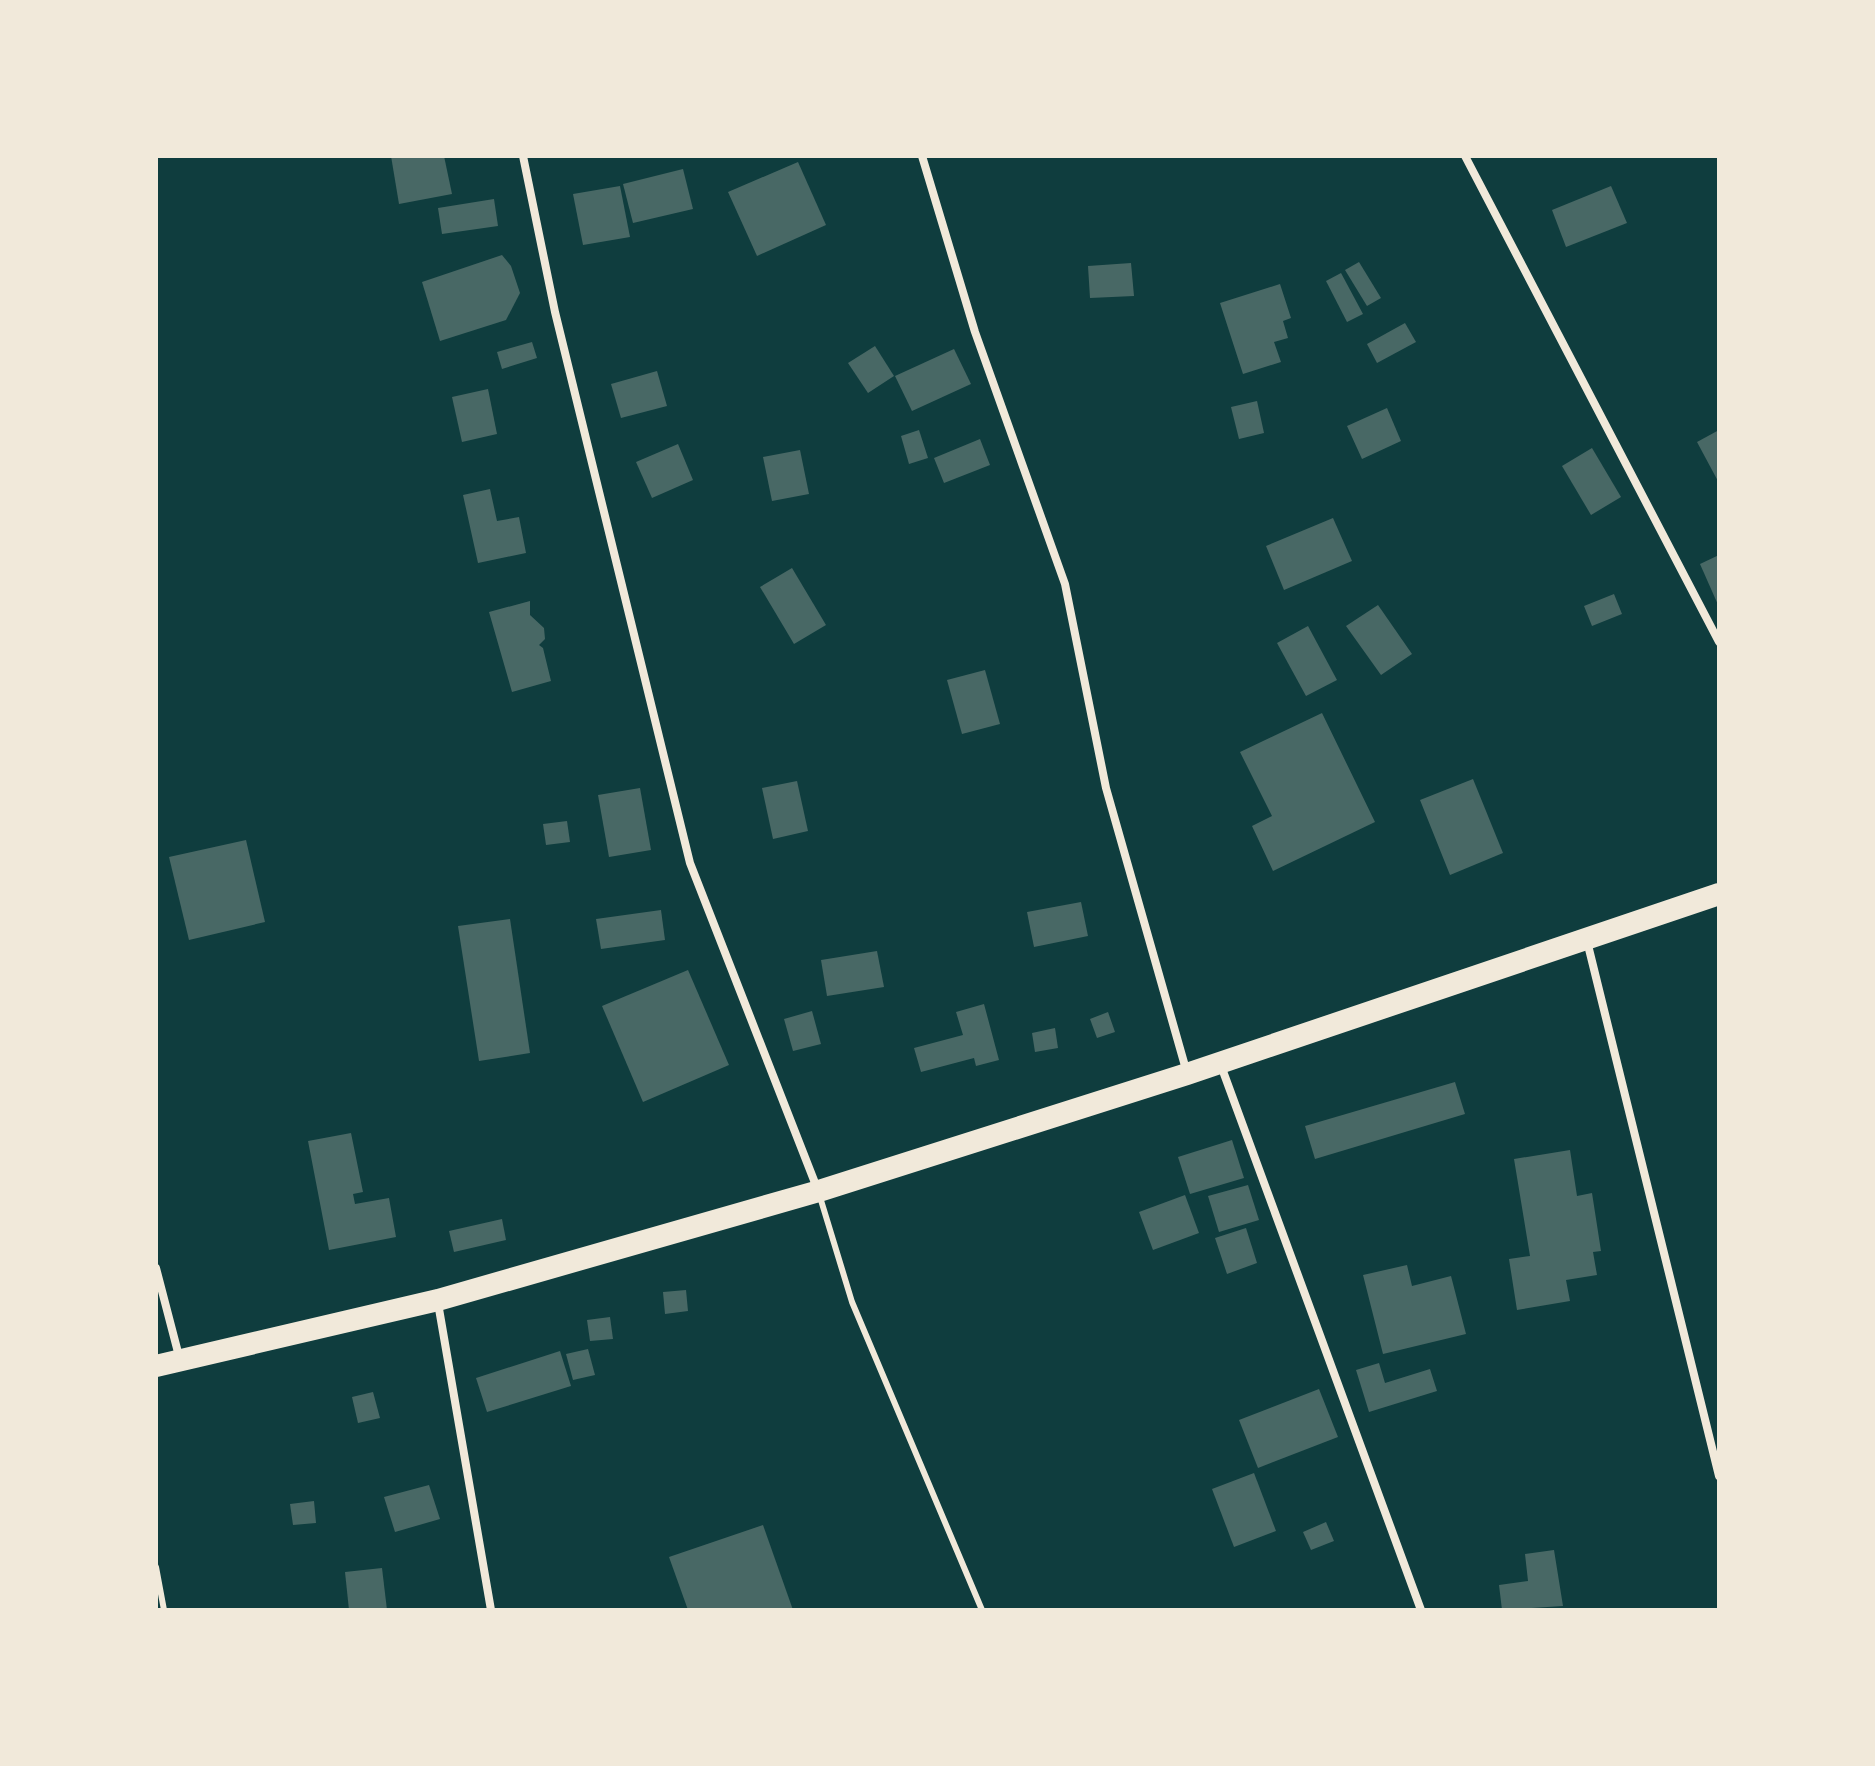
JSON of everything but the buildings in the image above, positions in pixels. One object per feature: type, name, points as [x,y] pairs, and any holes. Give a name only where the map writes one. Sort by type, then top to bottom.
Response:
[{"type":"highway","points":[[156,1366],[438,1300],[819,1191],[1187,1074],[1719,894]]},
{"type":"street","points":[[523,156],[559,327],[690,863],[819,1191]]},
{"type":"street","points":[[922,156],[975,332],[1065,584],[1106,788],[1187,1074]]},
{"type":"street","points":[[1465,156],[1719,642]]},
{"type":"street","points":[[1587,939],[1719,1476]]},
{"type":"street","points":[[1220,1062],[1421,1610]]},
{"type":"street","points":[[156,1268],[180,1361]]},
{"type":"street","points":[[438,1300],[491,1610]]},
{"type":"lane","points":[[819,1191],[852,1302],[982,1610]]},
{"type":"lane","points":[[156,1567],[164,1610]]}]
